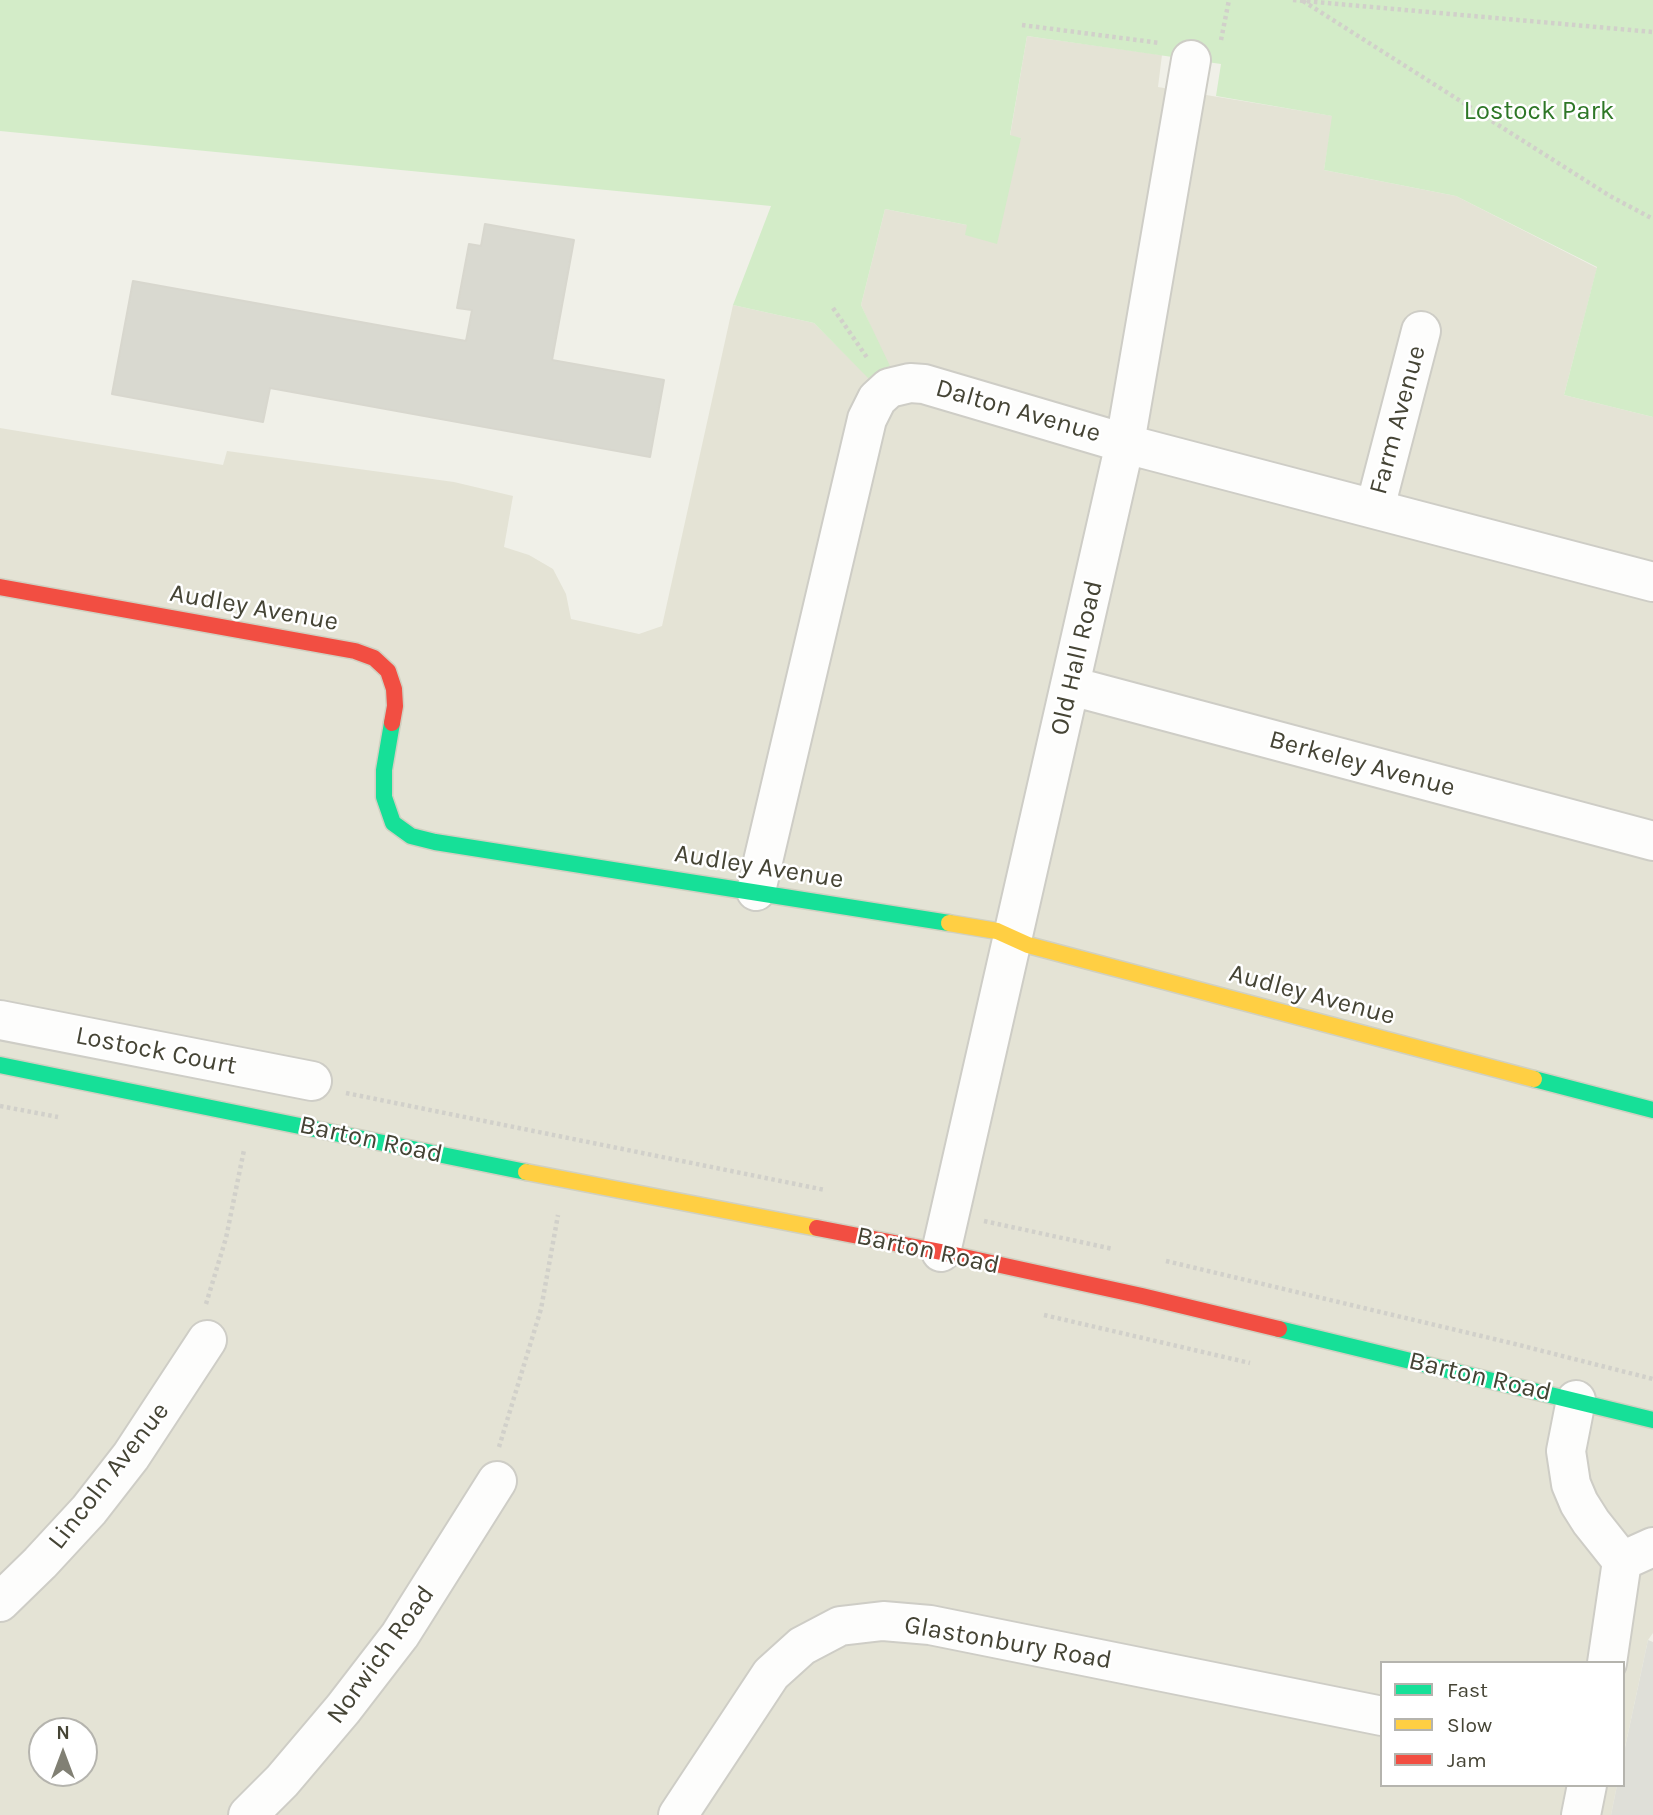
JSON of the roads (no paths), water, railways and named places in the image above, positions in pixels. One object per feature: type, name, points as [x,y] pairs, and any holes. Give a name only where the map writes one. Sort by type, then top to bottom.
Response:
[{"type":"street","name":"Old Hall Road","points":[[941,1252],[1125,443],[1193,52]]},
{"type":"street","name":"Farm Avenue","points":[[1375,508],[1421,331]]},
{"type":"street","name":"Dalton Avenue","points":[[756,891],[867,419],[877,398],[889,388],[910,383],[924,384],[1125,443],[1653,582]]},
{"type":"street","name":"Audley Avenue","points":[[0,587],[355,651],[374,658],[388,671],[394,689],[395,706],[384,770],[384,797],[393,823],[411,836],[997,931],[1028,945],[1653,1111]]},
{"type":"street","name":"Berkeley Avenue","points":[[1071,686],[1653,841]]},
{"type":"street","name":"Lostock Court","points":[[0,1020],[313,1081]]},
{"type":"street","points":[[197,1105],[206,1060]]},
{"type":"street","name":"Barton Road","points":[[0,1065],[565,1180],[941,1252],[1142,1296],[1653,1420]]},
{"type":"street","name":"Lincoln Avenue","points":[[0,1602],[89,1510],[131,1456],[207,1340]]},
{"type":"street","points":[[1576,1400],[1566,1451],[1572,1484],[1591,1522],[1638,1554],[1608,1661]]},
{"type":"street","name":"Norwich Road","points":[[248,1815],[317,1740],[400,1635],[497,1481]]},
{"type":"street","name":"Glastonbury Road","points":[[678,1815],[771,1674],[802,1646],[840,1626],[883,1621],[930,1625],[1380,1716]]},
{"type":"street","points":[[1581,1815],[1587,1787]]},
{"type":"park label","name":"Lostock Park","points":[[1539,112]]}]
